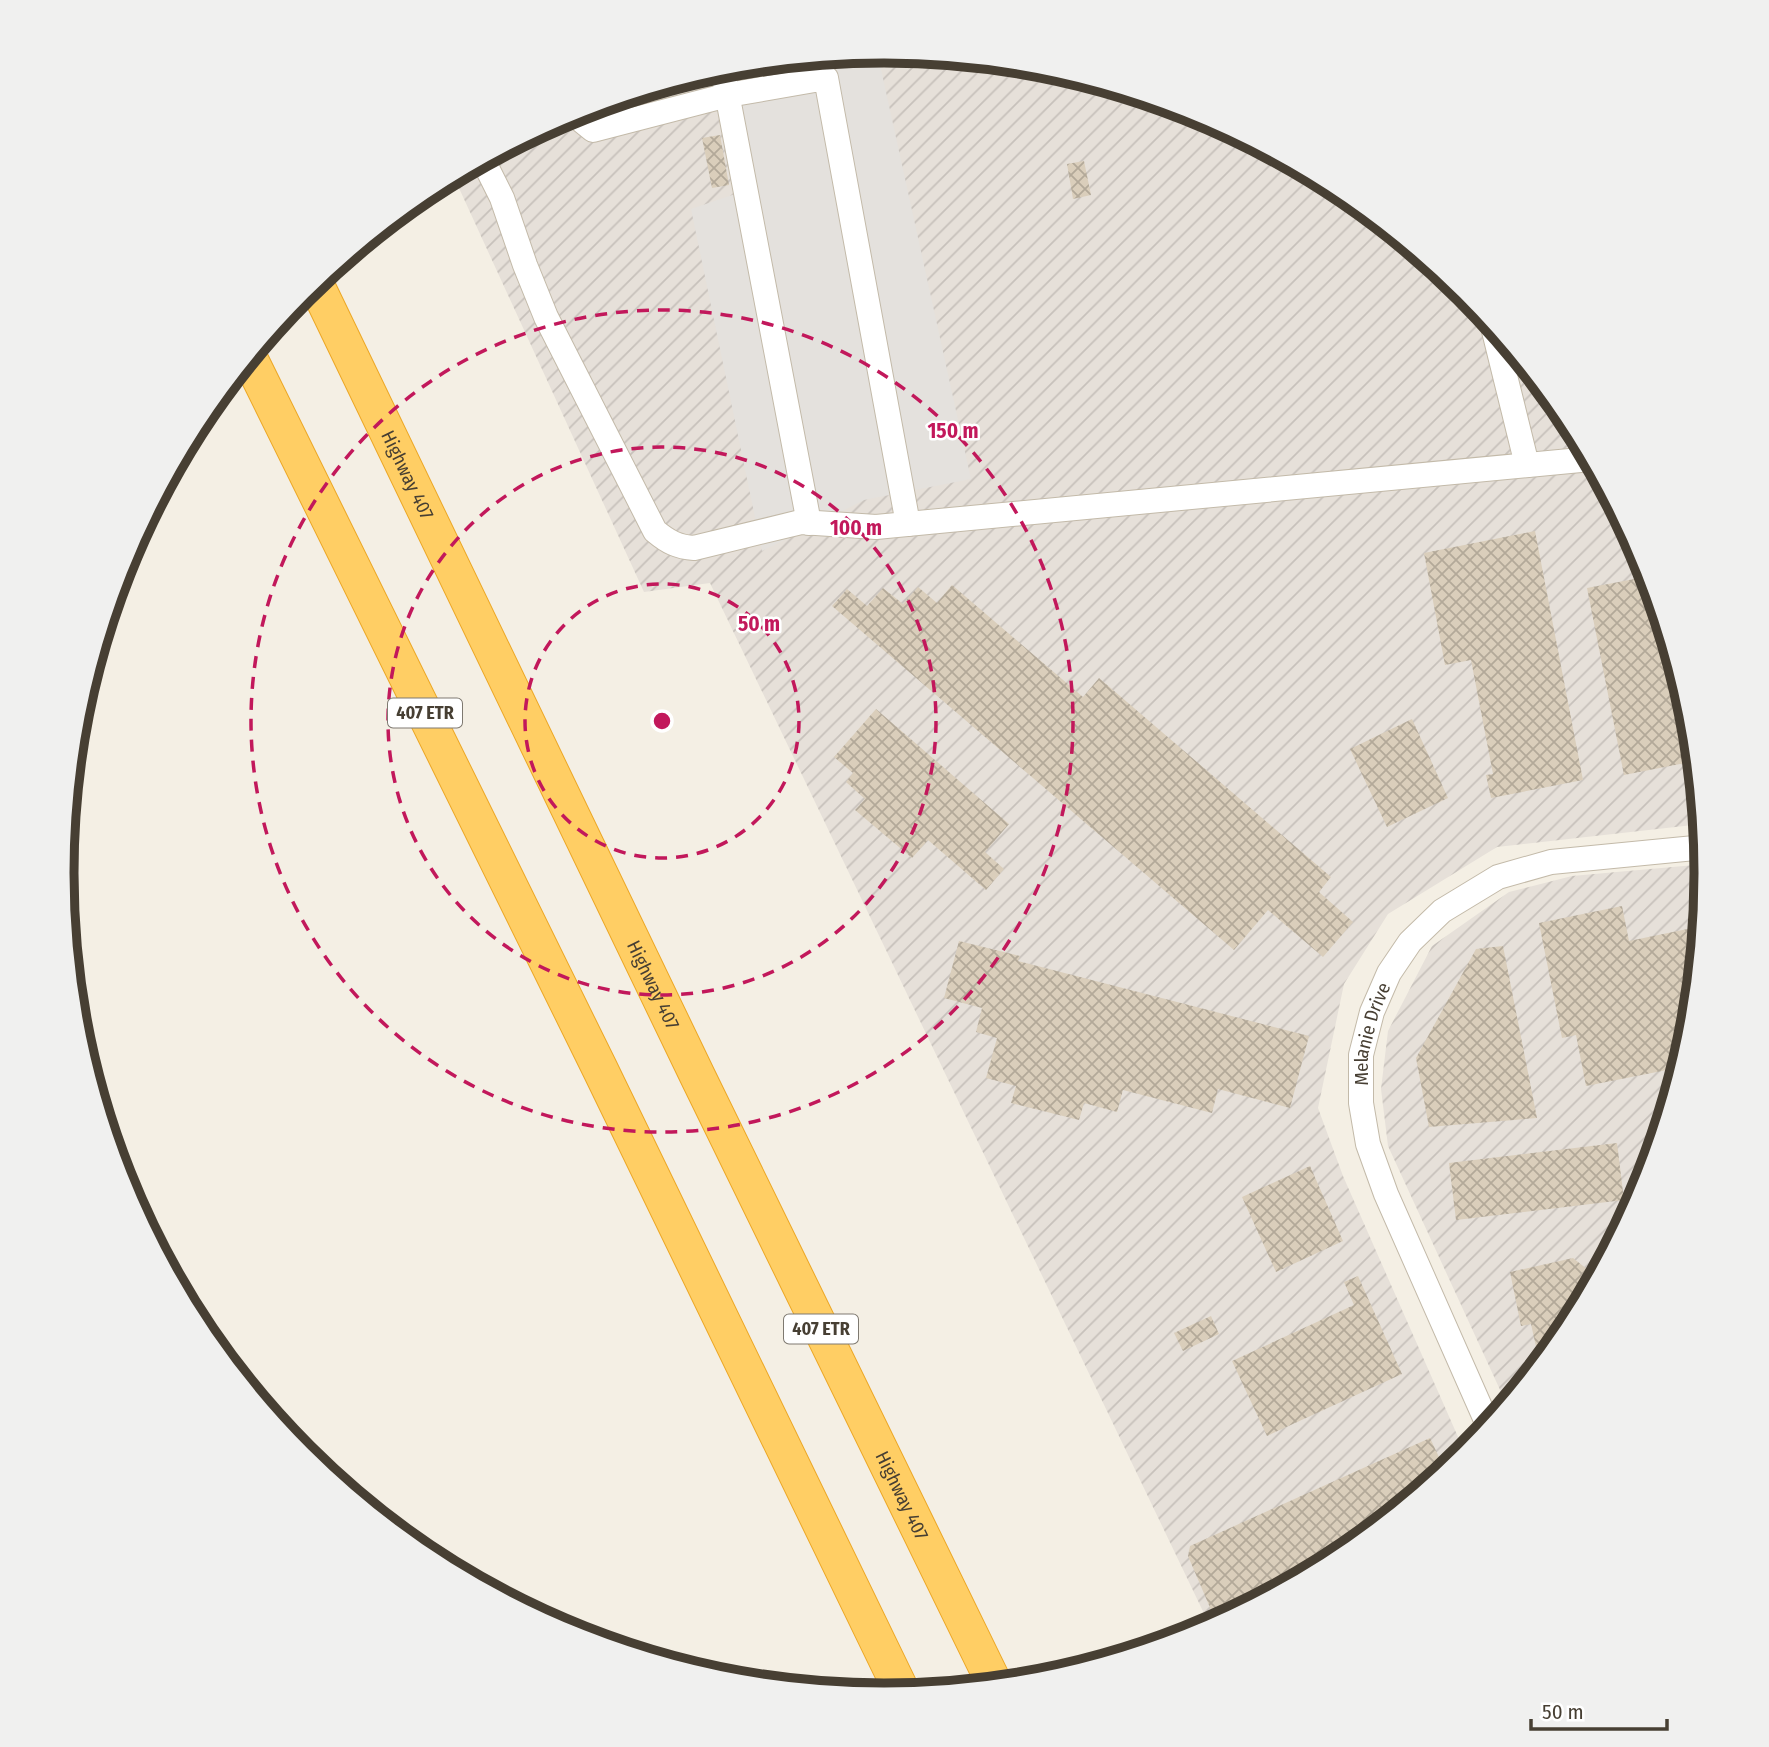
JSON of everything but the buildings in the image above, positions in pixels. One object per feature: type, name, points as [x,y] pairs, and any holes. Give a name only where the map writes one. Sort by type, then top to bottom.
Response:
[{"type":"highway","name":"Highway 407","points":[[320,292],[991,1677]]},
{"type":"highway","name":"407 ETR","points":[[254,365],[898,1683]]},
{"type":"street","points":[[583,122],[593,130],[728,95],[826,78],[908,524]]},
{"type":"street","points":[[725,79],[809,523]]},
{"type":"street","points":[[487,168],[502,198],[546,317],[655,531],[666,541],[679,547],[694,548],[801,522],[876,527],[1581,460]]},
{"type":"street","points":[[1497,343],[1528,465]]},
{"type":"street","name":"Melanie Drive","points":[[1485,1418],[1386,1194],[1368,1144],[1361,1103],[1361,1055],[1372,1012],[1390,973],[1410,942],[1442,911],[1498,877],[1552,862],[1694,848]]},
{"type":"shaded area","points":[[880,63],[971,479],[864,500],[762,551],[691,209],[741,192],[712,82],[779,70]]},
{"type":"shaded area","points":[[884,63],[990,70],[1094,91],[1195,125],[1290,172],[1378,230],[1458,300],[1494,339],[1528,380],[1586,468],[1633,563],[1652,613],[1679,715],[1688,768],[1693,825],[1497,847],[1388,914],[1344,984],[1318,1108],[1343,1176],[1461,1444],[1419,1483],[1378,1517],[1335,1547],[1290,1575],[1206,1617],[710,583],[644,592],[458,185],[526,147],[624,106],[726,79],[779,70]]},
{"type":"shaded area","points":[[1695,865],[1688,979],[1667,1083],[1633,1184],[1586,1279],[1528,1367],[1503,1397],[1388,1146],[1381,1089],[1388,1031],[1432,946],[1509,892],[1572,876]]}]
